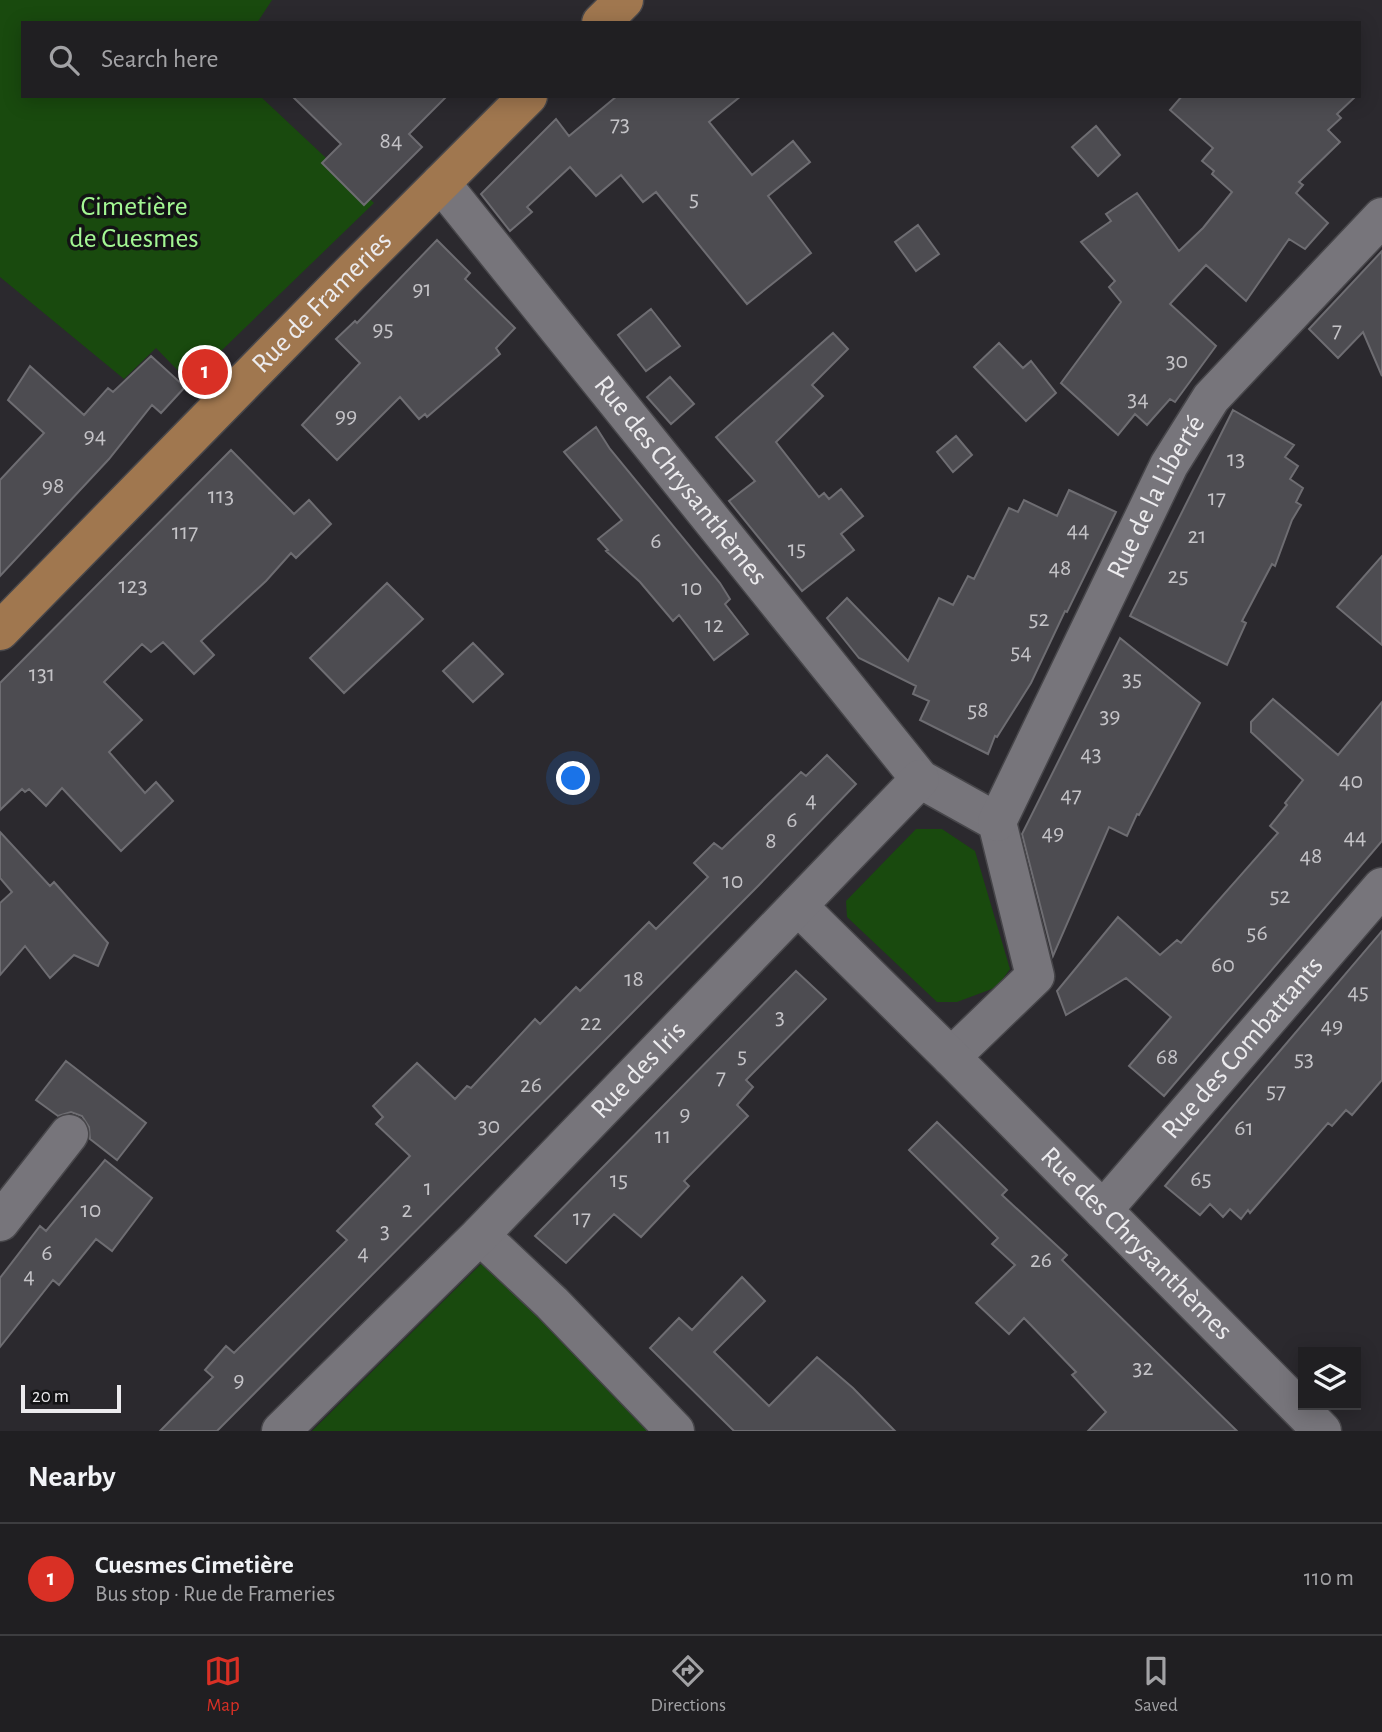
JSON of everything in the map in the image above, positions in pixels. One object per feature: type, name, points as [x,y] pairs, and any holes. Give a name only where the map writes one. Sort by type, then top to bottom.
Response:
[{"type":"main road","points":[[603,21],[624,0]]},
{"type":"main road","name":"Rue de Frameries","points":[[0,631],[526,98]]},
{"type":"street","name":"Rue des Chrysanthèmes","points":[[441,183],[920,779],[997,822]]},
{"type":"street","name":"Rue de la Liberté","points":[[997,822],[1169,465],[1211,398],[1382,217]]},
{"type":"street","points":[[797,906],[920,779]]},
{"type":"street","points":[[951,1056],[1035,976],[997,822]]},
{"type":"street","name":"Rue des Combattants","points":[[1103,1210],[1382,887]]},
{"type":"street","name":"Rue des Chrysanthèmes","points":[[797,906],[951,1056],[1322,1431]]},
{"type":"street","name":"Rue des Iris","points":[[281,1431],[480,1235],[797,906]]},
{"type":"street","points":[[0,1222],[69,1134]]},
{"type":"street","points":[[480,1235],[552,1303],[675,1431]]},
{"type":"green space","name":"Cimetière de Cuesmes","points":[[0,0],[272,0],[258,21],[21,21],[21,98],[262,98],[374,203],[189,382],[156,348],[124,379],[0,277]]},
{"type":"green space","points":[[916,829],[942,829],[975,851],[1010,969],[997,987],[957,1002],[937,1002],[847,917],[846,901]]},
{"type":"green space","points":[[483,1262],[652,1431],[312,1431]]},
{"type":"building","points":[[294,98],[445,98],[409,134],[422,147],[364,205],[322,163],[341,144]]},
{"type":"building","points":[[615,98],[739,98],[709,122],[752,175],[793,141],[810,162],[768,196],[811,253],[747,304],[656,192],[643,202],[621,175],[596,196],[570,167],[527,207],[532,212],[510,231],[481,194],[556,119],[569,136]]},
{"type":"building","points":[[1180,98],[1354,98],[1337,114],[1341,118],[1328,130],[1340,142],[1299,182],[1303,185],[1296,193],[1328,223],[1305,249],[1289,239],[1246,301],[1206,265],[1170,304],[1216,346],[1175,402],[1170,399],[1147,425],[1135,414],[1118,435],[1061,383],[1121,302],[1109,287],[1115,281],[1081,242],[1111,221],[1106,214],[1137,193],[1179,251],[1203,228],[1232,192],[1202,161],[1213,148],[1170,110]]},
{"type":"building","points":[[1096,126],[1120,155],[1098,176],[1072,147]]},
{"type":"building","points":[[918,225],[939,254],[916,271],[895,242]]},
{"type":"building","points":[[437,240],[470,273],[465,279],[515,328],[496,348],[500,354],[427,417],[425,414],[419,419],[400,397],[337,460],[302,425],[360,363],[336,339],[355,321],[357,323]]},
{"type":"building","points":[[1382,251],[1382,376],[1363,332],[1338,358],[1309,329]]},
{"type":"building","points":[[651,309],[680,346],[646,371],[618,335]]},
{"type":"building","points":[[833,333],[848,349],[812,385],[823,396],[776,442],[819,497],[824,493],[829,499],[841,489],[863,516],[841,534],[854,550],[802,591],[729,501],[755,481],[716,437]]},
{"type":"building","points":[[999,343],[1023,368],[1031,361],[1056,393],[1026,421],[974,367]]},
{"type":"building","points":[[151,356],[185,387],[161,413],[152,405],[109,459],[0,576],[0,480],[44,433],[8,400],[30,366],[84,415],[108,388],[113,392]]},
{"type":"building","points":[[670,377],[694,404],[671,424],[647,397]]},
{"type":"building","points":[[1233,410],[1294,445],[1285,457],[1298,466],[1290,479],[1303,488],[1296,502],[1301,505],[1292,520],[1275,566],[1272,564],[1242,621],[1246,623],[1227,665],[1130,616]]},
{"type":"building","points":[[596,427],[610,449],[720,583],[730,599],[725,604],[748,634],[714,660],[679,615],[673,621],[640,582],[606,551],[608,550],[598,539],[622,520],[564,452]]},
{"type":"building","points":[[956,436],[972,455],[953,472],[937,452]]},
{"type":"building","points":[[231,450],[294,514],[309,500],[331,524],[296,558],[291,553],[266,581],[201,641],[214,655],[194,674],[163,642],[151,652],[142,644],[104,682],[142,720],[109,752],[145,793],[156,782],[173,801],[121,851],[62,788],[46,806],[29,789],[25,792],[22,789],[0,810],[0,683]]},
{"type":"building","points":[[1069,490],[1116,512],[1031,683],[997,737],[995,736],[988,754],[920,720],[929,701],[913,694],[916,686],[859,658],[827,618],[847,598],[908,661],[939,598],[953,605],[968,576],[974,579],[1009,508],[1018,512],[1024,500],[1057,516]]},
{"type":"building","points":[[1382,556],[1382,645],[1337,607]]},
{"type":"building","points":[[387,583],[423,619],[344,693],[310,658]]},
{"type":"building","points":[[1120,638],[1200,703],[1127,836],[1109,827],[1053,956],[1022,834]]},
{"type":"building","points":[[473,643],[503,674],[473,702],[443,671]]},
{"type":"building","points":[[1273,699],[1338,755],[1382,702],[1382,841],[1164,1096],[1129,1066],[1171,1017],[1126,978],[1066,1015],[1057,991],[1118,917],[1160,955],[1177,940],[1181,943],[1278,833],[1270,826],[1303,780],[1251,732],[1251,722]]},
{"type":"building","points":[[827,755],[856,784],[759,885],[217,1431],[160,1431],[213,1377],[205,1370],[226,1346],[234,1353],[347,1240],[337,1231],[410,1156],[376,1124],[383,1117],[373,1106],[417,1063],[455,1099],[467,1086],[471,1088],[535,1019],[540,1024],[576,987],[580,991],[649,922],[656,929],[708,877],[694,863],[714,843],[722,849],[801,772],[806,776]]},
{"type":"building","points":[[0,832],[50,886],[54,882],[108,943],[98,966],[74,955],[50,978],[25,946],[0,975],[0,903],[12,892],[0,878]]},
{"type":"building","points":[[1382,931],[1382,1080],[1352,1115],[1346,1110],[1332,1126],[1328,1123],[1250,1213],[1248,1210],[1241,1219],[1230,1209],[1223,1217],[1210,1204],[1200,1215],[1165,1186]]},
{"type":"building","points":[[796,971],[826,999],[746,1080],[753,1087],[737,1105],[748,1116],[684,1181],[689,1186],[641,1237],[614,1214],[566,1263],[535,1236]]},
{"type":"building","points":[[66,1061],[146,1123],[117,1160],[90,1139],[89,1127],[82,1116],[71,1112],[58,1116],[36,1100]]},
{"type":"building","points":[[937,1122],[1007,1190],[1002,1195],[1067,1255],[1062,1260],[1237,1431],[1088,1431],[1106,1412],[1072,1375],[1076,1372],[1024,1318],[1009,1334],[976,1303],[1015,1265],[992,1244],[998,1238],[909,1150]]},
{"type":"building","points":[[105,1160],[152,1198],[112,1251],[96,1239],[59,1285],[53,1280],[0,1347],[0,1278],[40,1226],[46,1231]]},
{"type":"building","points":[[742,1277],[765,1301],[714,1352],[769,1406],[817,1357],[853,1388],[895,1431],[734,1431],[650,1348],[679,1318],[692,1330]]},
{"type":"place","name":"Cuesmes Cimetière","points":[[205,372]]}]
